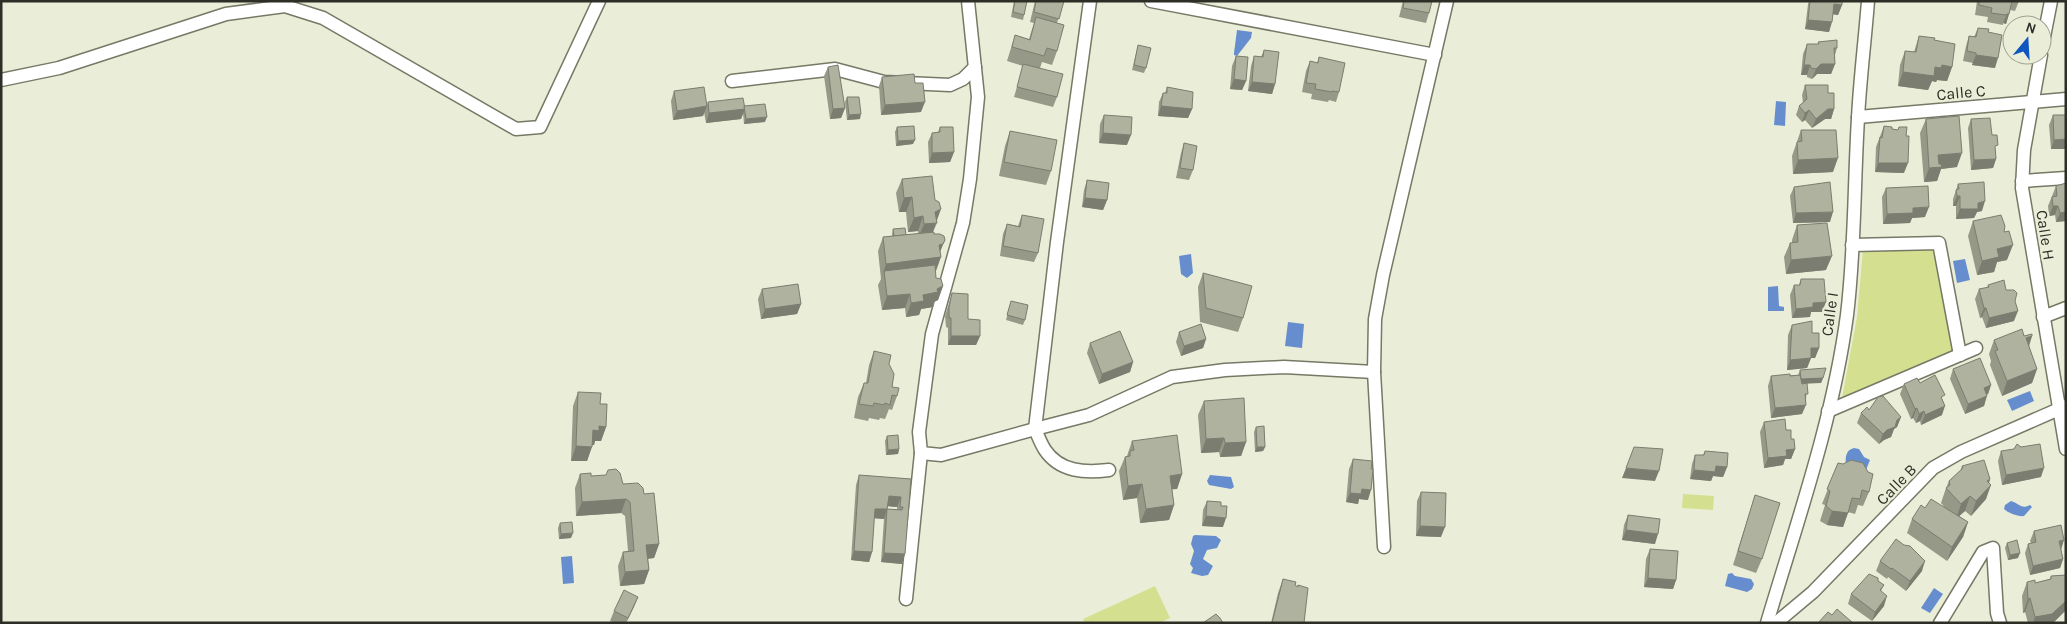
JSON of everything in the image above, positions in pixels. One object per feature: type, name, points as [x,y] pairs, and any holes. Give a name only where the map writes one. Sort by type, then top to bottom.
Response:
[{"type":"street","points":[[1,80],[59,68],[226,14],[285,6],[323,18],[516,129],[540,127],[599,1]]},
{"type":"street","points":[[906,599],[921,453],[919,432],[932,334],[963,223],[970,179],[978,97],[968,1]]},
{"type":"street","points":[[1090,1],[1057,242],[1035,429],[1045,450],[1066,468],[1098,471],[1109,470]]},
{"type":"street","points":[[1151,1],[1435,55]]},
{"type":"street","points":[[1384,547],[1374,372],[1376,319],[1383,275],[1447,1]]},
{"type":"street","name":"Calle I","points":[[1767,623],[1809,483],[1828,411],[1846,315],[1852,245],[1858,117],[1868,1]]},
{"type":"street","points":[[2048,15],[2051,1]]},
{"type":"street","name":"Calle H","points":[[2039,65],[2024,150],[2022,188],[2043,317],[2062,407],[2066,449]]},
{"type":"street","points":[[732,81],[835,69],[884,82],[950,85],[963,79],[975,67]]},
{"type":"street","name":"Calle C","points":[[1858,117],[2066,99]]},
{"type":"street","points":[[2022,181],[2066,178]]},
{"type":"street","points":[[1852,245],[1939,243],[1960,355]]},
{"type":"street","points":[[2043,317],[2066,308]]},
{"type":"street","points":[[1828,411],[1976,348]]},
{"type":"street","points":[[921,453],[941,455],[1090,415],[1172,377],[1225,370],[1284,367],[1374,372]]},
{"type":"street","name":"Calle B","points":[[1776,623],[1813,592],[1933,468],[1961,452],[2062,407]]},
{"type":"street","points":[[1940,623],[1982,552],[1993,548],[1997,613],[2000,623]]},
{"type":"green space","points":[[1935,247],[1954,351],[1842,398],[1857,317],[1863,249]]},
{"type":"green space","points":[[1683,494],[1714,496],[1713,510],[1682,508]]},
{"type":"green space","points":[[1155,586],[1170,618],[1159,623],[1085,623],[1083,619]]},
{"type":"water","points":[[1237,30],[1252,32],[1251,38],[1237,56],[1234,53]]},
{"type":"water","points":[[1776,101],[1786,102],[1785,126],[1774,125]]},
{"type":"water","points":[[1191,254],[1193,273],[1187,278],[1181,274],[1179,256]]},
{"type":"water","points":[[1965,259],[1970,280],[1957,283],[1953,261]]},
{"type":"water","points":[[1778,286],[1779,306],[1784,307],[1784,311],[1768,311],[1768,287]]},
{"type":"water","points":[[1288,322],[1304,324],[1302,348],[1285,346]]},
{"type":"water","points":[[2030,391],[2034,401],[2012,411],[2007,400]]},
{"type":"water","points":[[1859,449],[1864,457],[1870,460],[1866,470],[1846,464],[1849,450]]},
{"type":"water","points":[[1210,475],[1231,477],[1234,487],[1231,489],[1209,485],[1207,481]]},
{"type":"water","points":[[2011,501],[2022,506],[2030,505],[2032,507],[2024,516],[2017,515],[2004,509],[2005,505]]},
{"type":"water","points":[[1195,535],[1216,536],[1221,540],[1217,548],[1207,550],[1203,559],[1213,566],[1208,575],[1202,576],[1191,573],[1193,568],[1190,564],[1194,551],[1191,544]]},
{"type":"water","points":[[572,556],[574,583],[563,584],[561,557]]},
{"type":"water","points":[[1732,573],[1735,576],[1751,579],[1754,584],[1752,589],[1747,592],[1725,586],[1728,574]]},
{"type":"water","points":[[1934,588],[1943,594],[1930,613],[1921,608]]},
{"type":"building","points":[[1015,1],[1027,1],[1024,15],[1013,12]]},
{"type":"building","points":[[1036,1],[1064,1],[1059,19],[1034,12]]},
{"type":"building","points":[[1404,1],[1432,1],[1429,13],[1403,8]]},
{"type":"building","points":[[1810,1],[1842,1],[1842,5],[1834,4],[1832,22],[1808,20]]},
{"type":"building","points":[[1979,1],[2012,1],[2009,14],[2006,15],[1991,13],[1992,8],[1979,5]]},
{"type":"building","points":[[1036,17],[1064,25],[1057,51],[1047,48],[1044,56],[1012,47],[1015,35],[1030,40]]},
{"type":"building","points":[[1978,28],[1989,29],[1988,32],[2002,35],[1998,58],[1976,55],[1976,53],[1967,51],[1969,36],[1976,37]]},
{"type":"building","points":[[1919,36],[1935,38],[1934,40],[1955,44],[1952,67],[1942,65],[1941,68],[1935,67],[1934,76],[1903,72],[1905,51],[1916,52]]},
{"type":"building","points":[[1837,40],[1837,48],[1834,48],[1835,64],[1821,64],[1816,69],[1811,68],[1810,65],[1804,65],[1807,44],[1819,44],[1818,42]]},
{"type":"building","points":[[1138,45],[1151,48],[1146,68],[1134,65]]},
{"type":"building","points":[[1264,50],[1279,52],[1275,84],[1252,82],[1254,56],[1263,57]]},
{"type":"building","points":[[1236,56],[1248,57],[1246,81],[1234,79]]},
{"type":"building","points":[[1319,57],[1345,63],[1339,92],[1315,89],[1316,84],[1306,83],[1310,61],[1318,63]]},
{"type":"building","points":[[1023,64],[1063,74],[1057,97],[1017,87]]},
{"type":"building","points":[[838,65],[845,108],[833,109],[828,67]]},
{"type":"building","points":[[914,74],[915,83],[923,83],[925,102],[885,105],[882,77]]},
{"type":"building","points":[[1805,85],[1828,85],[1828,93],[1834,93],[1834,109],[1828,109],[1816,119],[1809,110],[1805,113],[1799,106],[1807,99]]},
{"type":"building","points":[[704,87],[707,106],[677,111],[674,91]]},
{"type":"building","points":[[1167,87],[1193,92],[1192,109],[1161,106],[1163,93],[1167,93]]},
{"type":"building","points":[[847,97],[859,97],[861,114],[849,115]]},
{"type":"building","points":[[743,98],[745,109],[709,113],[708,102]]},
{"type":"building","points":[[765,104],[767,117],[746,119],[744,106]]},
{"type":"building","points":[[1104,115],[1132,117],[1131,135],[1103,133]]},
{"type":"building","points":[[2053,115],[2066,115],[2066,139],[2054,140]]},
{"type":"building","points":[[1959,116],[1962,153],[1938,155],[1939,164],[1942,167],[1929,168],[1926,119]]},
{"type":"building","points":[[1990,118],[1992,135],[1997,135],[1998,145],[1995,146],[1996,159],[1974,160],[1971,119]]},
{"type":"building","points":[[914,126],[915,140],[898,141],[897,127]]},
{"type":"building","points":[[1884,126],[1898,130],[1899,127],[1907,127],[1906,136],[1909,136],[1908,163],[1878,163],[1880,137],[1882,138]]},
{"type":"building","points":[[940,127],[953,127],[954,152],[932,153],[932,133],[940,132]]},
{"type":"building","points":[[1801,130],[1836,130],[1838,158],[1798,160],[1797,142],[1802,141]]},
{"type":"building","points":[[1010,131],[1057,140],[1051,171],[1004,162]]},
{"type":"building","points":[[1184,143],[1197,146],[1193,170],[1180,168]]},
{"type":"building","points":[[932,176],[935,200],[939,202],[941,209],[935,212],[937,223],[924,224],[923,216],[914,218],[912,197],[904,198],[902,179]]},
{"type":"building","points":[[1087,180],[1109,183],[1107,200],[1085,198]]},
{"type":"building","points":[[1830,182],[1833,212],[1796,213],[1794,187]]},
{"type":"building","points":[[1984,182],[1985,201],[1978,203],[1978,209],[1960,209],[1960,196],[1957,196],[1956,190],[1959,189],[1958,184]]},
{"type":"building","points":[[2066,183],[2066,212],[2060,213],[2058,206],[2053,206],[2052,197],[2057,196],[2056,186]]},
{"type":"building","points":[[1928,186],[1929,207],[1913,208],[1913,213],[1887,214],[1886,188]]},
{"type":"building","points":[[1022,215],[1044,219],[1038,253],[1003,246],[1007,224],[1020,227]]},
{"type":"building","points":[[2001,215],[2005,226],[2004,232],[2009,231],[2013,245],[1997,249],[1999,257],[1982,261],[1973,221]]},
{"type":"building","points":[[1827,223],[1832,256],[1791,260],[1790,243],[1798,242],[1797,225]]},
{"type":"building","points":[[905,228],[906,235],[894,236],[893,229]]},
{"type":"building","points":[[934,232],[934,234],[944,236],[943,244],[939,245],[941,257],[886,264],[883,237]]},
{"type":"building","points":[[935,265],[936,278],[941,279],[943,286],[937,289],[938,292],[923,295],[924,301],[911,303],[910,294],[887,296],[884,271]]},
{"type":"building","points":[[1203,273],[1252,286],[1243,318],[1206,308]]},
{"type":"building","points":[[1801,279],[1824,279],[1826,302],[1813,303],[1813,307],[1796,309],[1794,285],[1800,285]]},
{"type":"building","points":[[2004,280],[2006,290],[2014,290],[2017,293],[2015,301],[2018,311],[1989,318],[1979,289],[1989,287],[1988,285]]},
{"type":"building","points":[[798,284],[801,304],[765,309],[762,289]]},
{"type":"building","points":[[952,293],[968,294],[968,319],[980,320],[980,336],[951,336],[949,307]]},
{"type":"building","points":[[1011,301],[1028,305],[1025,320],[1007,315]]},
{"type":"building","points":[[1812,321],[1812,333],[1819,333],[1819,348],[1811,348],[1811,358],[1790,360],[1792,325]]},
{"type":"building","points":[[1201,324],[1206,339],[1184,346],[1179,332]]},
{"type":"building","points":[[2022,329],[2024,336],[2032,334],[2032,336],[2026,338],[2037,369],[2007,381],[1995,351],[1998,350],[1994,340]]},
{"type":"building","points":[[1120,331],[1133,362],[1102,374],[1090,343]]},
{"type":"building","points":[[874,351],[891,355],[889,364],[894,374],[892,387],[899,388],[897,396],[892,395],[890,405],[885,403],[884,405],[874,403],[873,406],[859,404],[864,383],[868,383]]},
{"type":"building","points":[[1980,358],[1991,385],[1984,388],[1987,396],[1968,404],[1953,369]]},
{"type":"building","points":[[1826,368],[1823,378],[1801,379],[1800,370]]},
{"type":"building","points":[[1790,374],[1790,376],[1800,375],[1802,384],[1807,383],[1806,405],[1775,408],[1771,376]]},
{"type":"building","points":[[1935,375],[1945,395],[1941,397],[1945,406],[1925,415],[1924,411],[1919,414],[1904,384],[1917,378],[1920,383]]},
{"type":"building","points":[[578,392],[601,393],[600,404],[607,404],[606,427],[599,426],[599,431],[593,430],[592,447],[576,446]]},
{"type":"building","points":[[1883,396],[1901,417],[1897,420],[1895,427],[1883,434],[1861,413],[1867,407],[1869,410],[1878,397]]},
{"type":"building","points":[[1244,398],[1246,442],[1225,443],[1224,438],[1206,439],[1204,401]]},
{"type":"building","points":[[1785,419],[1786,430],[1791,430],[1791,439],[1794,439],[1795,449],[1786,450],[1787,456],[1768,458],[1764,422]]},
{"type":"building","points":[[1264,426],[1265,447],[1257,447],[1256,427]]},
{"type":"building","points":[[898,435],[899,449],[888,450],[887,436]]},
{"type":"building","points":[[1177,435],[1182,474],[1170,476],[1174,505],[1146,509],[1142,484],[1128,486],[1125,457],[1130,456],[1130,451],[1134,450],[1132,441]]},
{"type":"building","points":[[2017,444],[2021,447],[2040,444],[2044,468],[2006,475],[2001,451],[2014,449]]},
{"type":"building","points":[[1634,447],[1663,449],[1659,471],[1626,468]]},
{"type":"building","points":[[1705,451],[1728,453],[1727,467],[1716,466],[1715,472],[1694,470],[1695,455],[1704,455]]},
{"type":"building","points":[[1353,459],[1372,461],[1371,490],[1362,489],[1361,494],[1350,493]]},
{"type":"building","points":[[1851,460],[1863,463],[1868,472],[1873,474],[1869,492],[1862,490],[1860,499],[1852,498],[1848,513],[1832,511],[1826,506],[1830,491],[1827,489],[1838,463],[1843,464]]},
{"type":"building","points":[[1984,460],[1990,479],[1987,481],[1991,485],[1976,501],[1970,496],[1961,504],[1946,488],[1950,485],[1949,481],[1963,468],[1962,466]]},
{"type":"building","points":[[616,469],[620,473],[623,484],[638,483],[643,488],[644,494],[654,493],[659,544],[646,545],[649,570],[625,572],[623,552],[634,551],[630,502],[626,499],[582,502],[580,474],[591,473],[591,476],[606,475],[608,470]]},
{"type":"building","points":[[859,475],[911,479],[905,554],[884,553],[887,509],[875,509],[872,552],[854,551]],"holes":[[[889,496],[901,497],[900,507],[903,507],[902,510],[887,509]]]},
{"type":"building","points":[[1421,492],[1446,493],[1445,527],[1420,526]]},
{"type":"building","points":[[1755,495],[1780,503],[1762,559],[1738,551]]},
{"type":"building","points":[[1931,499],[1968,522],[1952,547],[1912,519],[1921,505],[1925,508]]},
{"type":"building","points":[[1207,501],[1221,502],[1221,506],[1227,506],[1226,518],[1206,516]]},
{"type":"building","points":[[1628,515],[1660,519],[1658,534],[1626,530]]},
{"type":"building","points":[[572,522],[573,533],[561,534],[560,523]]},
{"type":"building","points":[[2061,525],[2064,540],[2059,541],[2063,559],[2033,566],[2028,544],[2036,542],[2034,531]]},
{"type":"building","points":[[1896,539],[1904,545],[1910,546],[1925,561],[1910,581],[1880,561]]},
{"type":"building","points":[[2017,540],[2020,553],[2010,555],[2007,543]]},
{"type":"building","points":[[1650,549],[1678,551],[1676,580],[1648,578]]},
{"type":"building","points":[[1869,574],[1878,578],[1878,581],[1884,585],[1880,590],[1887,596],[1875,612],[1851,594]]},
{"type":"building","points":[[2066,575],[2066,601],[2052,614],[2035,617],[2030,598],[2028,599],[2027,582],[2035,580],[2035,583],[2051,579],[2051,576]]},
{"type":"building","points":[[1283,579],[1296,582],[1295,585],[1298,587],[1298,585],[1308,588],[1304,623],[1272,623]]},
{"type":"building","points":[[624,590],[638,597],[628,618],[614,611]]},
{"type":"building","points":[[1837,609],[1853,623],[1818,623],[1828,612],[1832,615]]},
{"type":"building","points":[[1216,614],[1223,623],[1203,623]]}]
